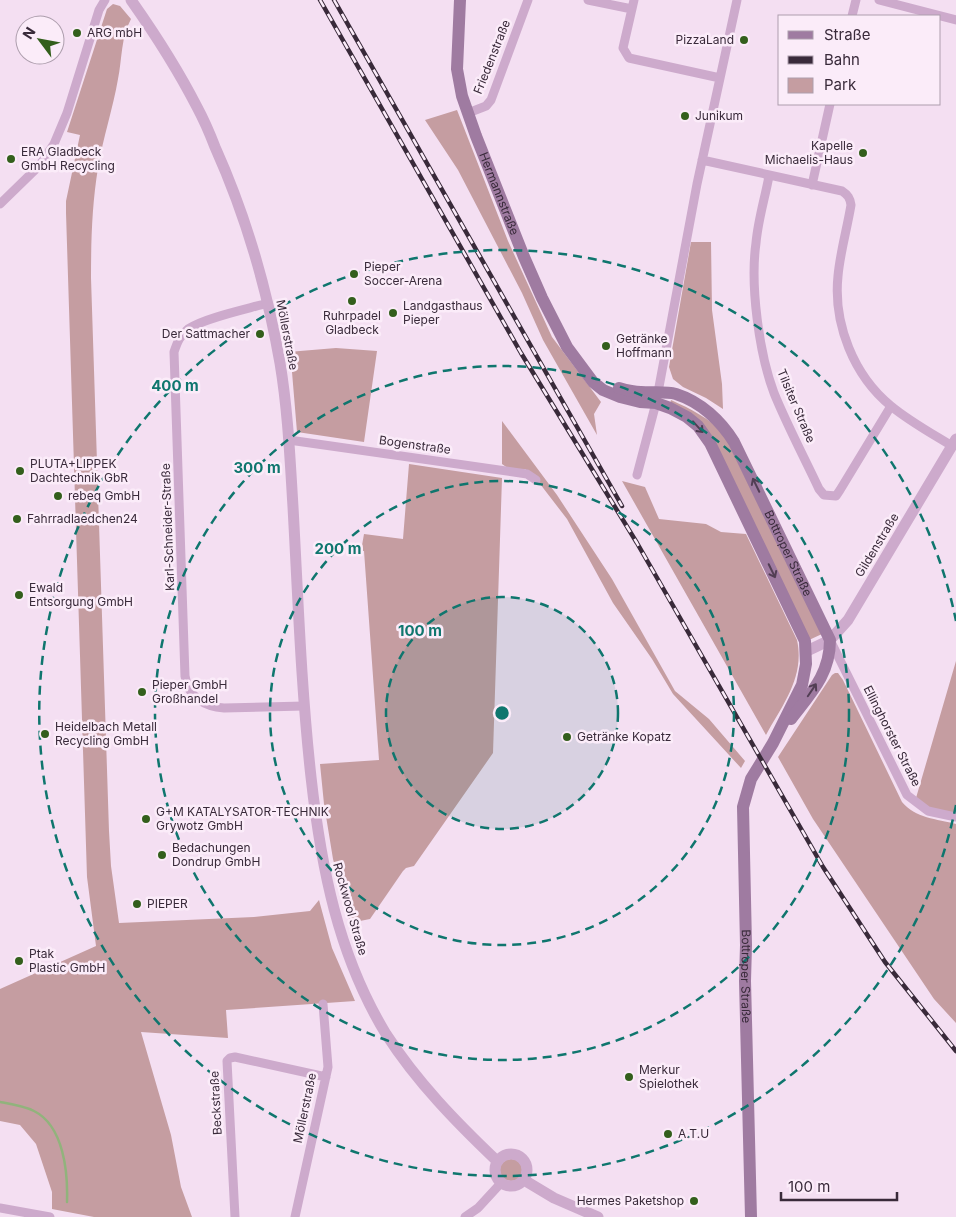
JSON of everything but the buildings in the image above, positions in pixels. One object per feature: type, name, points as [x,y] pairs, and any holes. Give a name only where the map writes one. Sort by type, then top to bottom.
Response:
[{"type":"main road","name":"Hermannstraße","points":[[460,0],[456,68],[459,87],[502,202],[542,298],[567,347],[587,373],[616,387],[657,398]]},
{"type":"main road","name":"Bottroper Straße","points":[[657,398],[675,394],[696,404],[718,419],[726,430],[742,458],[830,640],[830,655],[826,669],[811,693],[772,743]]},
{"type":"main road","name":"Bottroper Straße","points":[[657,398],[687,416],[698,426],[710,443],[805,640],[807,651],[802,685],[751,779],[743,807],[751,1217]]},
{"type":"street","points":[[0,204],[34,172],[54,144],[104,0]]},
{"type":"street","name":"Möllerstraße","points":[[131,0],[152,30],[198,108],[223,164],[248,230],[268,303],[280,367],[289,440],[304,706]]},
{"type":"street","name":"Friedenstraße","points":[[468,113],[486,106],[491,100],[528,0]]},
{"type":"street","points":[[588,0],[633,5],[623,48],[629,58],[720,78]]},
{"type":"street","points":[[637,475],[657,398],[702,160],[737,0]]},
{"type":"street","points":[[852,15],[856,0]]},
{"type":"street","points":[[879,0],[937,15]]},
{"type":"street","points":[[941,16],[956,20]]},
{"type":"street","points":[[812,185],[830,105]]},
{"type":"street","points":[[702,160],[842,191],[847,194],[852,205],[838,277],[838,307],[841,324],[849,348],[860,370],[875,390],[891,406],[954,442]]},
{"type":"street","name":"Tilsiter Straße","points":[[770,176],[756,242],[754,267],[756,302],[765,360],[775,394],[819,489],[824,495],[836,496],[891,406]]},
{"type":"street","name":"Karl-Schneider-Straße","points":[[268,303],[196,324],[181,336],[174,352],[185,676],[190,691],[196,698],[211,707],[304,706]]},
{"type":"street","name":"Bogenstraße","points":[[289,440],[527,474],[536,480]]},
{"type":"street","name":"Gildenstraße","points":[[807,651],[830,640],[848,620],[954,442]]},
{"type":"street","name":"Ellinghorster Straße","points":[[830,640],[907,795],[928,811],[956,817]]},
{"type":"street","name":"Rockwool Straße","points":[[304,706],[319,844],[330,898],[351,963],[385,1031],[409,1067],[456,1122],[498,1161]]},
{"type":"street","name":"Möllerstraße","points":[[295,1217],[328,1067],[323,1004]]},
{"type":"street","name":"Beckstraße","points":[[235,1217],[228,1061],[230,1058],[235,1057],[326,1077]]},
{"type":"street","points":[[508,1154],[520,1157],[525,1162],[527,1168],[524,1180],[514,1186],[507,1186],[501,1183],[495,1172],[498,1161],[508,1154]]},
{"type":"street","points":[[524,1180],[554,1198],[598,1217]]},
{"type":"street","points":[[465,1217],[478,1208],[501,1183]]},
{"type":"street","points":[[0,1208],[50,1217]]},
{"type":"green space","points":[[113,4],[120,6],[131,19],[124,41],[116,90],[98,168],[92,223],[91,278],[109,831],[111,866],[119,923],[254,917],[310,911],[319,900],[332,948],[355,1001],[226,1010],[228,1038],[141,1032],[171,1135],[181,1187],[192,1217],[94,1217],[52,1209],[52,1192],[36,1144],[20,1125],[0,1121],[0,989],[96,946],[87,877],[66,213],[66,201],[80,135],[67,132],[107,9]]},
{"type":"green space","points":[[457,110],[508,241],[552,337],[601,402],[594,414],[597,435],[543,340],[522,293],[458,170],[425,120]]},
{"type":"green space","points":[[691,242],[711,242],[712,310],[722,384],[723,409],[683,387],[673,379],[669,367]]},
{"type":"green space","points":[[336,348],[377,351],[364,442],[297,432],[292,372],[288,352]]},
{"type":"green space","points":[[671,400],[699,414],[724,434],[822,634],[809,640],[705,429],[670,404]]},
{"type":"green space","points":[[502,421],[557,495],[612,579],[675,691],[709,719],[745,761],[741,768],[673,694],[652,659],[613,603],[567,519],[537,480],[525,469],[509,469],[502,464]]},
{"type":"green space","points":[[409,464],[502,478],[493,753],[414,866],[403,871],[370,919],[350,923],[333,859],[320,764],[379,760],[364,551],[361,551],[364,534],[403,539]]},
{"type":"green space","points":[[622,481],[645,487],[659,519],[706,524],[721,532],[746,534],[797,640],[799,653],[798,666],[791,690],[766,735]]},
{"type":"green space","points":[[956,661],[956,814],[930,808],[916,798]]},
{"type":"green space","points":[[835,673],[838,673],[843,680],[902,802],[920,815],[956,824],[956,1023],[934,999],[813,819],[778,757]]},
{"type":"green space","points":[[511,1159],[519,1162],[522,1170],[519,1178],[511,1181],[503,1178],[500,1170],[503,1162]]},
{"type":"waterway","points":[[0,1102],[22,1106],[34,1111],[52,1127],[58,1139],[65,1164],[67,1202]]},
{"type":"railway","points":[[320,0],[521,353],[637,543],[823,867],[885,962],[956,1051]]},
{"type":"railway","points":[[334,0],[622,506]]},
{"type":"place","name":"ARG mbH","points":[[77,33]]},
{"type":"place","name":"PizzaLand","points":[[744,40]]},
{"type":"place","name":"Junikum","points":[[685,116]]},
{"type":"place","name":"Kapelle Michaelis-Haus","points":[[863,153]]},
{"type":"place","name":"ERA Gladbeck GmbH Recycling","points":[[11,159]]},
{"type":"place","name":"Pieper Soccer-Arena","points":[[354,274]]},
{"type":"place","name":"Ruhrpadel Gladbeck","points":[[352,301]]},
{"type":"place","name":"Landgasthaus Pieper","points":[[393,313]]},
{"type":"place","name":"Der Sattmacher","points":[[260,334]]},
{"type":"place","name":"Getränke Hoffmann","points":[[606,346]]},
{"type":"place","name":"PLUTA+LIPPEK Dachtechnik GbR","points":[[20,471]]},
{"type":"place","name":"rebeq GmbH","points":[[58,496]]},
{"type":"place","name":"Fahrradlaedchen24","points":[[17,519]]},
{"type":"place","name":"Ewald Entsorgung GmbH","points":[[19,595]]},
{"type":"place","name":"Pieper GmbH Großhandel","points":[[142,692]]},
{"type":"place","name":"Heidelbach Metall Recycling GmbH","points":[[45,734]]},
{"type":"place","name":"Getränke Kopatz","points":[[567,737]]},
{"type":"place","name":"G+M KATALYSATOR-TECHNIK Grywotz GmbH","points":[[146,819]]},
{"type":"place","name":"Bedachungen Dondrup GmbH","points":[[162,855]]},
{"type":"place","name":"PIEPER","points":[[137,904]]},
{"type":"place","name":"Ptak Plastic GmbH","points":[[19,961]]},
{"type":"place","name":"Merkur Spielothek","points":[[629,1077]]},
{"type":"place","name":"A.T.U","points":[[668,1134]]},
{"type":"place","name":"Hermes Paketshop","points":[[694,1201]]}]
